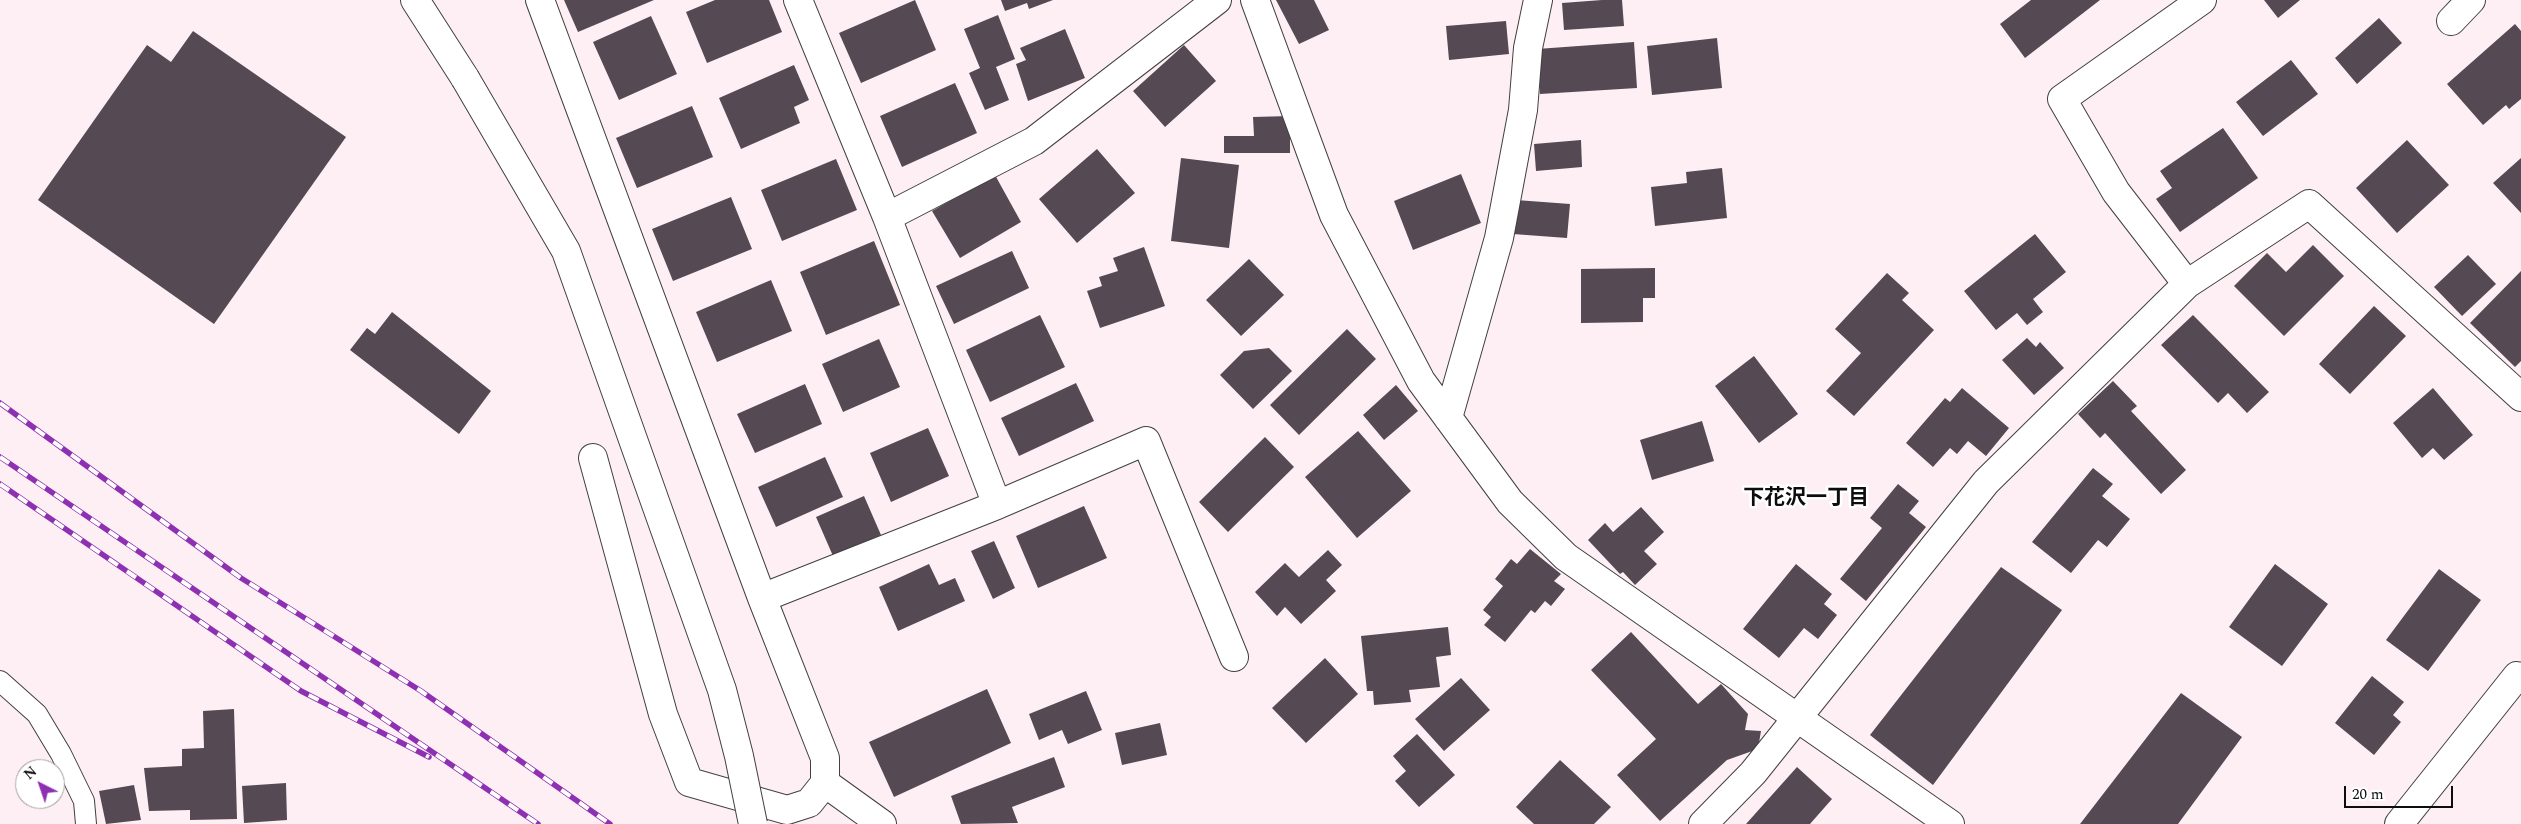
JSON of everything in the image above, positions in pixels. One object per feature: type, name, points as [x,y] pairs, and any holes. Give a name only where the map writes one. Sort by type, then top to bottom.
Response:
[{"type":"street","points":[[415,0],[465,78],[566,251],[722,690],[739,756],[753,824]]},
{"type":"street","points":[[540,0],[762,598],[826,758],[825,783],[809,803],[787,810],[690,782],[663,714],[593,458]]},
{"type":"street","points":[[798,0],[887,217],[997,504]]},
{"type":"street","points":[[887,217],[1034,141],[1217,0]]},
{"type":"street","points":[[1255,0],[1334,215],[1421,381],[1510,502],[1566,558],[1797,717],[1921,816],[1950,824]]},
{"type":"street","points":[[1448,418],[1499,238],[1523,110],[1528,48],[1538,0]]},
{"type":"street","points":[[2187,284],[2116,192],[2062,99],[2202,0]]},
{"type":"street","points":[[2451,21],[2471,0]]},
{"type":"street","points":[[1703,824],[1753,773],[1986,482],[2187,284],[2309,204],[2521,397]]},
{"type":"street","points":[[762,598],[997,504],[1146,441],[1234,657]]},
{"type":"street","points":[[2399,824],[2517,676],[2521,677]]},
{"type":"street","points":[[825,783],[882,824]]},
{"type":"lane","points":[[0,681],[37,714],[62,754],[84,801],[86,824]]},
{"type":"building","points":[[564,0],[654,0],[578,32]]},
{"type":"building","points":[[715,0],[769,0],[782,32],[707,63],[686,12]]},
{"type":"building","points":[[915,0],[936,50],[861,83],[839,33]]},
{"type":"building","points":[[1001,0],[1053,0],[1029,9],[1027,3],[1005,11]]},
{"type":"building","points":[[1276,0],[1314,0],[1329,30],[1299,44]]},
{"type":"building","points":[[1622,0],[1624,26],[1564,30],[1562,3]]},
{"type":"building","points":[[2031,0],[2100,0],[2025,58],[2000,24]]},
{"type":"building","points":[[2264,0],[2300,0],[2278,18]]},
{"type":"building","points":[[998,15],[1015,59],[996,67],[1009,100],[985,110],[969,73],[980,68],[964,29]]},
{"type":"building","points":[[651,16],[677,74],[619,100],[593,42]]},
{"type":"building","points":[[2379,18],[2402,43],[2357,84],[2335,58]]},
{"type":"building","points":[[1506,21],[1509,54],[1449,60],[1446,26]]},
{"type":"building","points":[[2515,24],[2521,31],[2521,99],[2509,109],[2506,105],[2483,125],[2447,84]]},
{"type":"building","points":[[1065,29],[1085,78],[1028,101],[1016,64],[1026,60],[1020,48]]},
{"type":"building","points":[[193,31],[346,137],[214,324],[38,200],[147,45],[171,62]]},
{"type":"building","points":[[1717,38],[1722,88],[1652,95],[1647,46]]},
{"type":"building","points":[[1634,42],[1637,88],[1540,94],[1537,49]]},
{"type":"building","points":[[1184,45],[1216,81],[1165,127],[1133,91]]},
{"type":"building","points":[[2291,60],[2318,94],[2263,136],[2236,102]]},
{"type":"building","points":[[794,65],[809,100],[794,107],[800,123],[741,149],[719,98]]},
{"type":"building","points":[[955,83],[977,133],[902,167],[880,116]]},
{"type":"building","points":[[692,106],[713,157],[637,188],[616,138]]},
{"type":"building","points":[[1290,116],[1290,153],[1224,153],[1224,136],[1254,136],[1253,117]]},
{"type":"building","points":[[2223,128],[2258,178],[2180,232],[2156,199],[2172,188],[2160,171]]},
{"type":"building","points":[[1581,140],[1582,167],[1536,171],[1534,144]]},
{"type":"building","points":[[2407,140],[2449,185],[2397,233],[2356,188]]},
{"type":"building","points":[[1097,149],[1135,193],[1077,243],[1039,199]]},
{"type":"building","points":[[1181,158],[1239,165],[1229,248],[1171,241]]},
{"type":"building","points":[[2521,158],[2521,213],[2493,183]]},
{"type":"building","points":[[836,159],[857,210],[782,241],[761,190]]},
{"type":"building","points":[[1722,168],[1727,218],[1655,226],[1651,187],[1687,183],[1686,172]]},
{"type":"building","points":[[1461,174],[1481,223],[1413,250],[1394,201]]},
{"type":"building","points":[[995,175],[1021,222],[960,258],[932,211]]},
{"type":"building","points":[[731,197],[752,249],[673,281],[652,229]]},
{"type":"building","points":[[1516,200],[1570,204],[1567,238],[1513,234]]},
{"type":"building","points":[[2035,234],[2066,272],[2033,299],[2043,312],[2027,325],[2017,313],[1996,330],[1964,291]]},
{"type":"building","points":[[874,241],[900,305],[826,335],[800,272]]},
{"type":"building","points":[[2313,245],[2344,276],[2284,336],[2234,286],[2267,253],[2286,272]]},
{"type":"building","points":[[1144,247],[1165,306],[1100,328],[1087,291],[1102,286],[1099,277],[1118,271],[1113,258]]},
{"type":"building","points":[[1012,251],[1029,288],[954,324],[936,286]]},
{"type":"building","points":[[2468,255],[2496,284],[2462,316],[2434,287]]},
{"type":"building","points":[[1249,259],[1284,295],[1241,336],[1206,300]]},
{"type":"building","points":[[1655,268],[1655,298],[1643,298],[1643,322],[1581,323],[1581,269]]},
{"type":"building","points":[[2521,271],[2521,361],[2515,367],[2470,323]]},
{"type":"building","points":[[1887,273],[1909,293],[1902,300],[1934,330],[1854,416],[1826,391],[1861,353],[1835,329]]},
{"type":"building","points":[[771,280],[792,331],[717,362],[696,312]]},
{"type":"building","points":[[2374,306],[2406,336],[2350,394],[2319,364]]},
{"type":"building","points":[[392,312],[491,391],[459,434],[350,350],[367,328],[375,334]]},
{"type":"building","points":[[1040,315],[1065,367],[990,402],[966,350]]},
{"type":"building","points":[[2193,315],[2269,392],[2247,413],[2228,393],[2218,403],[2161,345]]},
{"type":"building","points":[[1347,329],[1376,359],[1299,435],[1270,405]]},
{"type":"building","points":[[2027,338],[2036,347],[2040,342],[2064,368],[2034,395],[2002,360]]},
{"type":"building","points":[[879,339],[900,387],[843,412],[822,364]]},
{"type":"building","points":[[1269,348],[1292,371],[1253,409],[1220,375],[1244,351]]},
{"type":"building","points":[[1754,356],[1798,414],[1759,443],[1715,386]]},
{"type":"building","points":[[2113,381],[2137,406],[2131,411],[2186,470],[2161,494],[2105,433],[2100,438],[2078,414]]},
{"type":"building","points":[[1076,383],[1094,421],[1019,456],[1001,418]]},
{"type":"building","points":[[805,384],[822,424],[755,453],[737,414]]},
{"type":"building","points":[[1396,385],[1418,411],[1384,440],[1363,415]]},
{"type":"building","points":[[1962,388],[2009,428],[1986,456],[1968,441],[1957,454],[1950,448],[1933,467],[1906,443],[1945,398],[1950,402]]},
{"type":"building","points":[[2433,388],[2473,435],[2444,460],[2433,448],[2422,458],[2393,423]]},
{"type":"building","points":[[1702,421],[1714,461],[1652,480],[1640,440]]},
{"type":"building","points":[[928,428],[949,476],[891,502],[870,453]]},
{"type":"building","points":[[1358,431],[1411,491],[1357,538],[1305,477]]},
{"type":"building","points":[[1265,437],[1294,467],[1228,532],[1199,502]]},
{"type":"building","points":[[825,457],[843,497],[776,527],[758,487]]},
{"type":"building","points":[[2093,468],[2113,484],[2102,496],[2130,519],[2107,547],[2098,540],[2071,573],[2032,542]]},
{"type":"building","points":[[1898,484],[1919,501],[1909,513],[1926,527],[1866,601],[1840,579],[1882,528],[1870,518]]},
{"type":"building","points":[[864,496],[881,535],[833,556],[816,517]]},
{"type":"building","points":[[1084,506],[1107,558],[1038,588],[1016,536]]},
{"type":"building","points":[[1641,507],[1664,532],[1644,551],[1657,564],[1635,585],[1623,572],[1620,574],[1588,540],[1605,523],[1613,532]]},
{"type":"building","points":[[994,541],[1015,588],[993,599],[971,551]]},
{"type":"building","points":[[1530,549],[1561,574],[1554,581],[1565,589],[1551,606],[1545,601],[1535,613],[1531,610],[1505,642],[1484,625],[1491,617],[1483,610],[1503,586],[1495,579],[1511,559],[1517,564]]},
{"type":"building","points":[[1328,550],[1342,565],[1326,580],[1336,591],[1301,624],[1285,607],[1277,616],[1255,592],[1285,563],[1299,577]]},
{"type":"building","points":[[929,564],[939,585],[955,578],[965,601],[898,631],[879,587]]},
{"type":"building","points":[[1796,564],[1832,594],[1824,604],[1837,615],[1818,639],[1804,628],[1779,658],[1743,629]]},
{"type":"building","points":[[2275,564],[2328,604],[2282,666],[2229,627]]},
{"type":"building","points":[[2001,567],[2062,610],[1933,785],[1870,735]]},
{"type":"building","points":[[2439,569],[2481,600],[2428,671],[2386,640]]},
{"type":"building","points":[[1448,627],[1451,655],[1436,657],[1440,687],[1409,690],[1411,702],[1374,705],[1373,691],[1367,691],[1361,636]]},
{"type":"building","points":[[1631,632],[1698,704],[1721,684],[1748,714],[1745,730],[1761,731],[1758,749],[1727,760],[1660,821],[1617,775],[1656,739],[1591,670]]},
{"type":"building","points":[[1325,658],[1358,694],[1306,743],[1272,708]]},
{"type":"building","points":[[2372,676],[2404,702],[2393,715],[2401,722],[2374,755],[2335,723]]},
{"type":"building","points":[[1461,678],[1490,710],[1444,751],[1415,719]]},
{"type":"building","points":[[987,689],[1011,743],[894,797],[869,742]]},
{"type":"building","points":[[1086,691],[1102,730],[1068,744],[1062,730],[1039,740],[1029,714]]},
{"type":"building","points":[[2181,693],[2242,737],[2178,824],[2080,824]]},
{"type":"building","points":[[234,709],[237,819],[190,820],[190,810],[149,811],[144,768],[182,766],[182,749],[204,748],[203,711]]},
{"type":"building","points":[[1160,723],[1167,755],[1122,765],[1115,733]]},
{"type":"building","points":[[1417,734],[1455,775],[1419,807],[1395,781],[1406,771],[1393,756]]},
{"type":"building","points":[[1054,757],[1065,787],[1012,807],[1018,823],[961,824],[951,796]]},
{"type":"building","points":[[1560,760],[1611,807],[1594,824],[1534,824],[1516,807]]},
{"type":"building","points":[[1797,767],[1832,799],[1810,824],[1746,824]]},
{"type":"building","points":[[286,783],[287,820],[244,823],[242,786]]},
{"type":"building","points":[[134,785],[141,820],[106,824],[99,791]]},
{"type":"railway","points":[[0,403],[241,578],[421,691],[610,824]]},
{"type":"railway","points":[[0,457],[538,824]]},
{"type":"railway","points":[[0,484],[301,691],[429,757]]},
{"type":"district","name":"下花沢一丁目","points":[[1806,500]]}]
